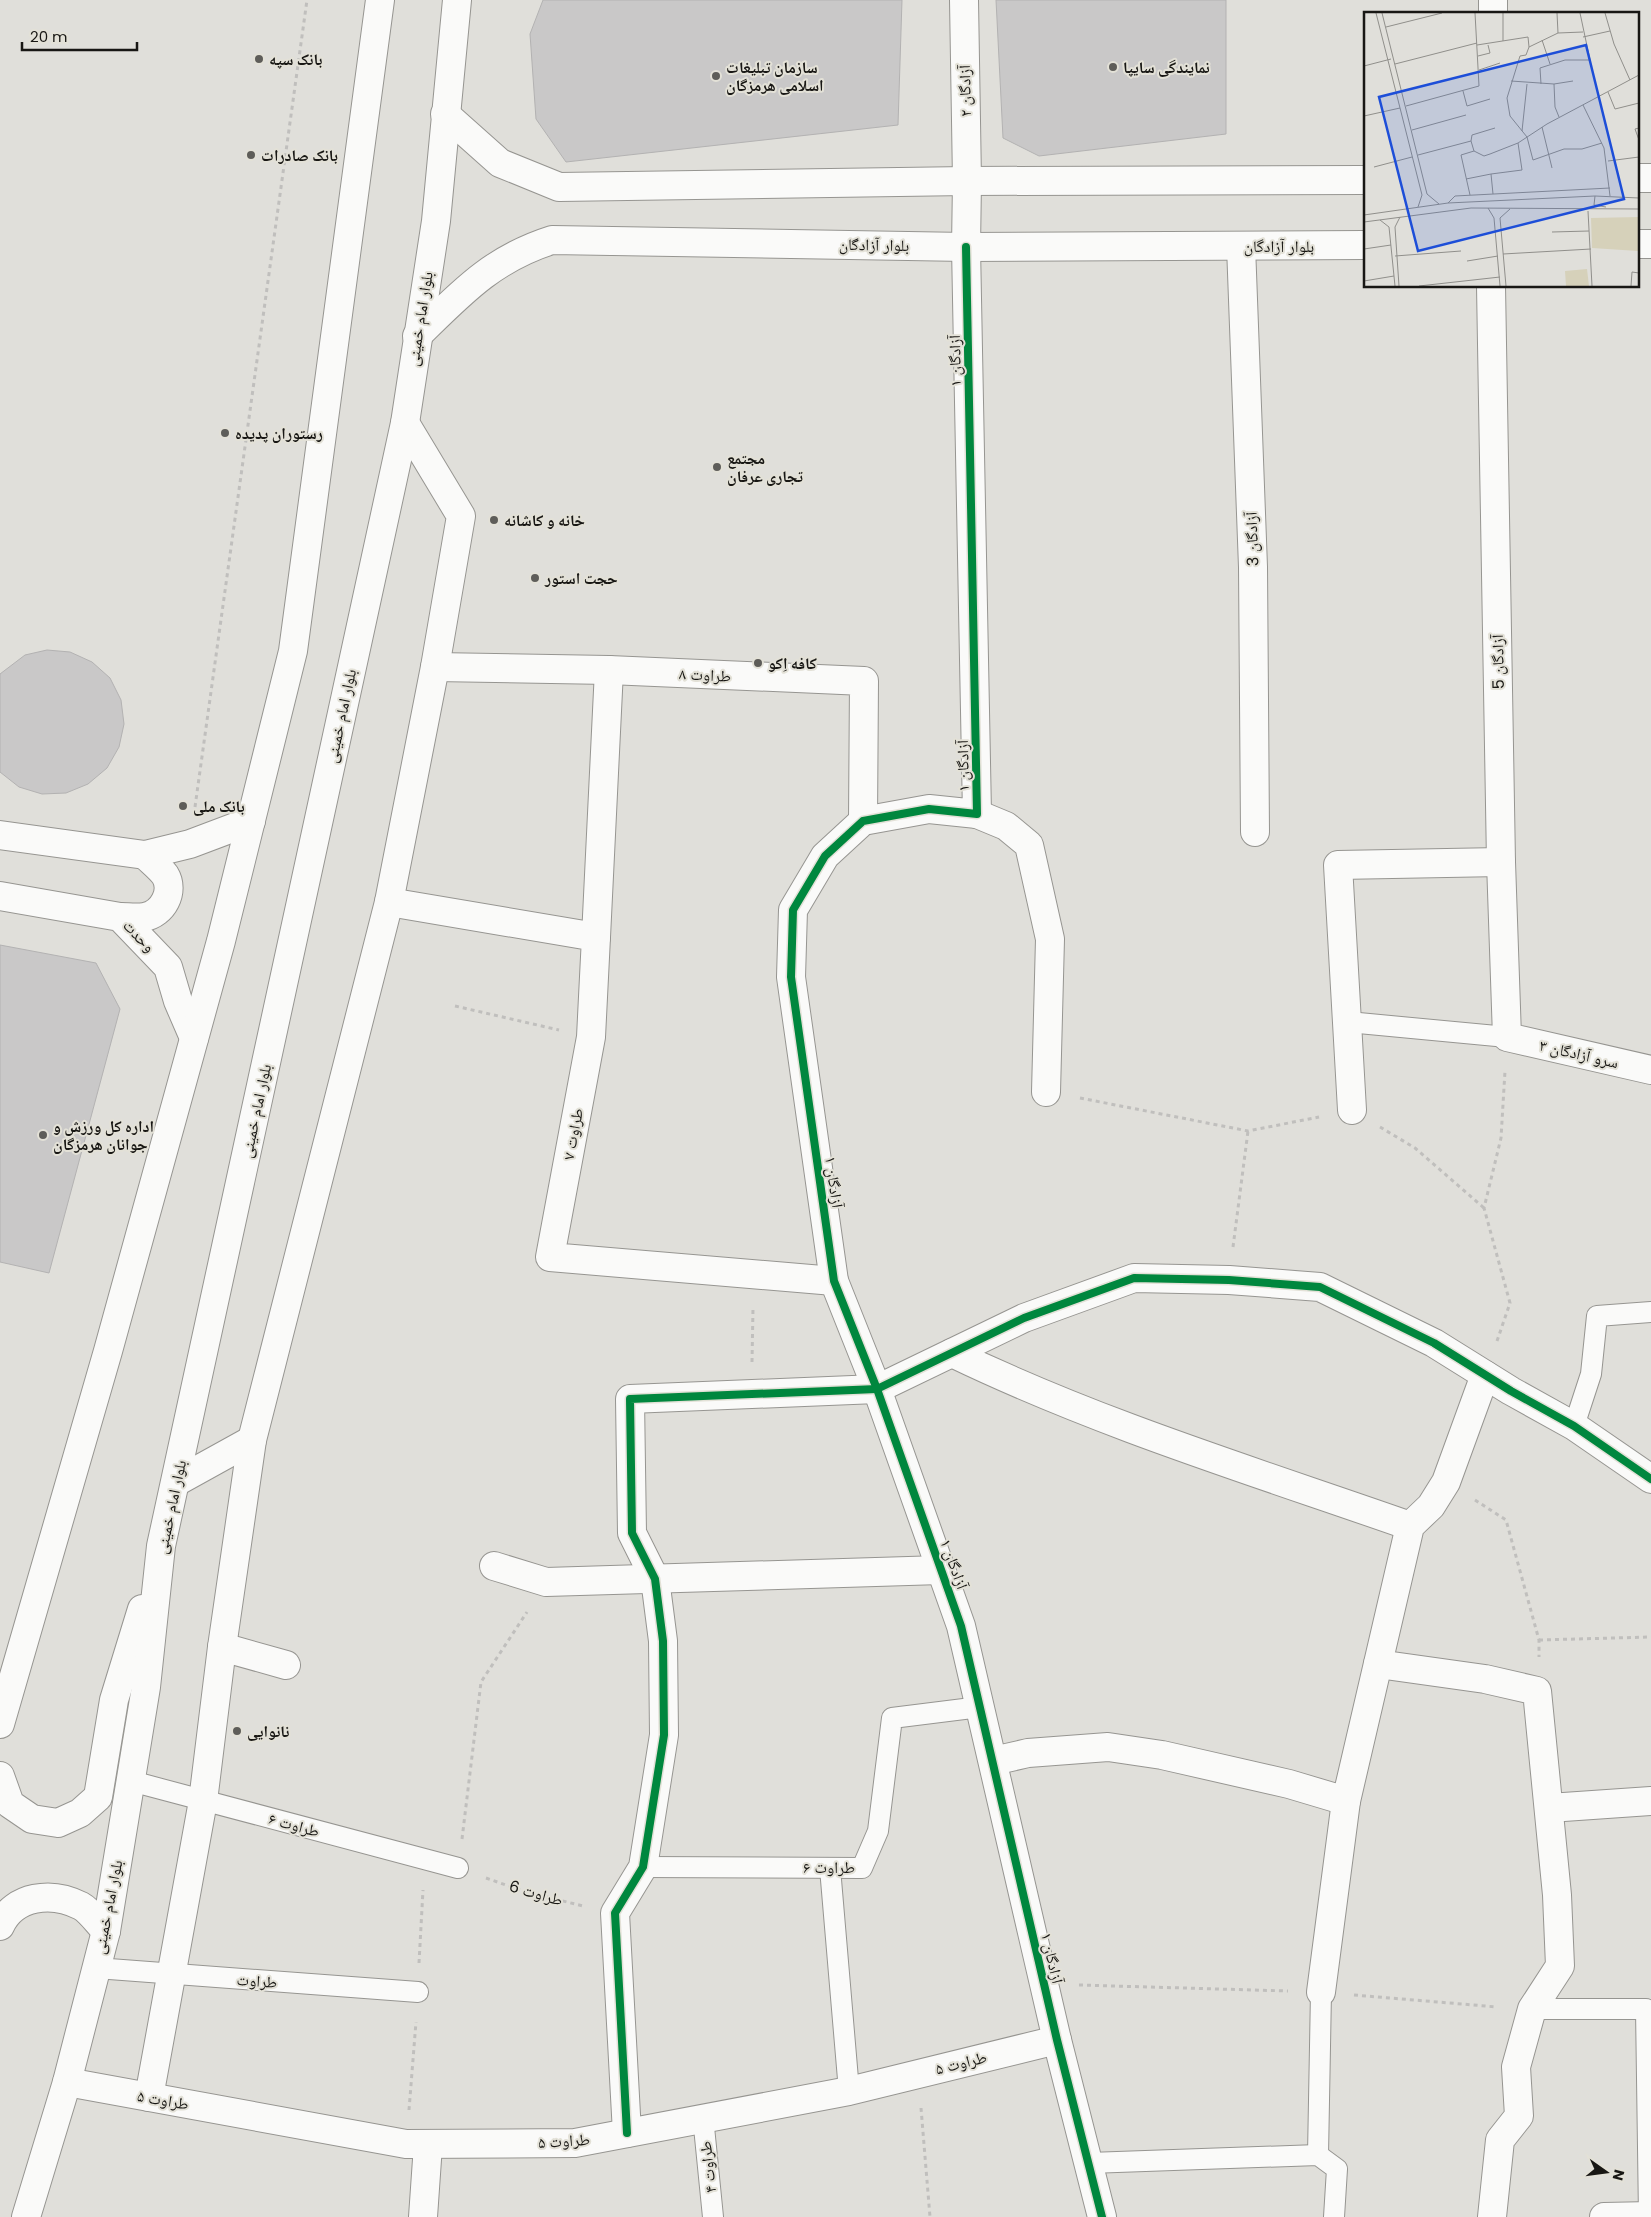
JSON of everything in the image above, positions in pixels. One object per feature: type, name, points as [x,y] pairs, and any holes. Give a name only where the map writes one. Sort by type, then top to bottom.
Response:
[{"type":"street","points":[[0,1724],[108,1351],[194,1038],[294,651],[380,0]]},
{"type":"street","name":"بلوار امام خمینی","points":[[26,2217],[67,2082],[106,1931],[146,1687],[160,1546],[176,1482],[405,423],[436,220],[457,0]]},
{"type":"street","name":"آزادگان ۲","points":[[964,0],[967,181],[966,247]]},
{"type":"street","points":[[445,114],[500,163],[559,187],[967,181],[1364,180]]},
{"type":"street","points":[[1638,178],[1651,178]]},
{"type":"street","name":"بلوار آزادگان","points":[[417,336],[473,282],[500,262],[530,247],[552,240],[966,247],[1364,245]]},
{"type":"street","points":[[1638,244],[1651,244]]},
{"type":"street","name":"آزادگان 3","points":[[1241,246],[1253,567],[1255,832]]},
{"type":"street","name":"آزادگان ۱","points":[[966,247],[978,814],[929,809],[863,821],[825,856],[793,910],[791,977],[834,1281],[877,1389],[961,1626],[1056,2040],[1102,2217]]},
{"type":"street","name":"آزادگان 5","points":[[1491,288],[1501,862],[1507,1037]]},
{"type":"street","points":[[149,2097],[204,1801],[222,1646],[252,1440],[388,902],[435,667],[460,516],[405,423]]},
{"type":"street","name":"طراوت ۸","points":[[435,667],[610,670],[864,681],[863,821]]},
{"type":"street","name":"طراوت ۷","points":[[610,670],[591,1038],[550,1257],[834,1281]]},
{"type":"street","points":[[978,814],[1006,826],[1029,845],[1050,939],[1046,1092]]},
{"type":"street","points":[[0,835],[145,855],[190,844],[251,821]]},
{"type":"street","points":[[120,916],[144,917],[156,913],[166,900],[169,887],[164,875],[145,855]]},
{"type":"street","points":[[1352,1110],[1338,865],[1501,862]]},
{"type":"street","name":"وحدت","points":[[0,896],[120,916],[168,966],[178,1001],[194,1038]]},
{"type":"street","points":[[388,902],[596,937]]},
{"type":"street","name":"سرو آزادگان ۳","points":[[1507,1037],[1651,1070]]},
{"type":"street","points":[[627,2133],[615,1914],[642,1866],[664,1735],[663,1641],[656,1579],[632,1533],[630,1399],[877,1389],[1024,1318],[1134,1278],[1229,1280],[1320,1287],[1434,1343],[1484,1375],[1574,1426],[1651,1479]]},
{"type":"street","points":[[952,1353],[1004,1378],[1155,1437],[1410,1526]]},
{"type":"street","points":[[1321,1992],[1346,1801],[1410,1526],[1432,1506],[1446,1482],[1484,1375]]},
{"type":"street","points":[[176,1482],[252,1440]]},
{"type":"street","points":[[0,1776],[10,1804],[32,1819],[58,1823],[80,1813],[98,1797],[114,1700],[160,1546]]},
{"type":"street","points":[[494,1566],[546,1582],[941,1570]]},
{"type":"street","points":[[222,1646],[286,1665]]},
{"type":"street","points":[[1378,1664],[1485,1679],[1537,1690],[1557,1895],[1560,1966],[1532,2010],[1516,2068],[1519,2116],[1500,2140],[1492,2217]]},
{"type":"street","points":[[993,1760],[1028,1753],[1108,1747],[1162,1755],[1270,1780],[1346,1801]]},
{"type":"street","points":[[1549,1808],[1651,1802]]},
{"type":"street","points":[[0,1926],[5,1916],[22,1902],[40,1898],[61,1898],[82,1907],[106,1931]]},
{"type":"street","name":"طراوت ۵","points":[[67,2082],[406,2144],[575,2143],[703,2117],[849,2091],[1056,2040]]},
{"type":"street","points":[[422,2217],[428,2145]]},
{"type":"street","points":[[1604,2217],[1650,2216]]},
{"type":"lane","points":[[1348,1022],[1507,1037]]},
{"type":"lane","points":[[1574,1426],[1590,1374],[1597,1316],[1651,1312]]},
{"type":"lane","name":"طراوت ۶","points":[[642,1866],[862,1868],[878,1831],[892,1718],[980,1706]]},
{"type":"lane","name":"طراوت ۶","points":[[131,1781],[458,1868]]},
{"type":"lane","points":[[830,1868],[849,2091]]},
{"type":"lane","name":"طراوت","points":[[96,1968],[418,1992]]},
{"type":"lane","points":[[1318,2155],[1321,1992]]},
{"type":"lane","points":[[1532,2010],[1646,2009],[1650,2216]]},
{"type":"lane","name":"طراوت ۴","points":[[703,2117],[713,2217]]},
{"type":"lane","points":[[1089,2163],[1318,2155],[1337,2169],[1334,2217]]},
{"type":"path","points":[[190,844],[308,0]]},
{"type":"path","points":[[454,1006],[591,1038]]},
{"type":"path","points":[[1484,1375],[1510,1303],[1484,1208],[1501,1138],[1507,1037]]},
{"type":"path","points":[[1046,1092],[1248,1131],[1352,1110],[1415,1148],[1484,1208]]},
{"type":"path","points":[[1229,1280],[1248,1131]]},
{"type":"path","points":[[751,1394],[754,1275]]},
{"type":"path","points":[[1446,1482],[1506,1520],[1539,1640],[1537,1690]]},
{"type":"path","points":[[458,1868],[481,1682],[546,1582]]},
{"type":"path","points":[[1539,1640],[1651,1637]]},
{"type":"path","points":[[1043,1983],[1321,1992],[1532,2010]]},
{"type":"path","points":[[918,2074],[930,2217]]},
{"type":"building","name":"سازمان تبلیغات اسلامی هرمزگان","points":[[543,0],[902,0],[898,125],[566,162],[536,119],[530,34]]},
{"type":"building","name":"نمایندگی سایپا","points":[[996,0],[1226,0],[1226,134],[1039,156],[1003,138]]},
{"type":"building","points":[[47,650],[70,652],[92,662],[110,678],[121,700],[124,724],[119,747],[107,768],[88,784],[66,793],[42,794],[19,787],[0,772],[0,674],[25,655]]},
{"type":"building","name":"اداره کل ورزش و جوانان هرمزگان","points":[[0,945],[96,963],[120,1009],[49,1273],[0,1262]]},
{"type":"cycle path","points":[[966,247],[977,814],[929,809],[863,821],[825,856],[793,910],[791,977],[834,1281],[877,1389],[961,1626],[1057,2040],[1102,2217]]},
{"type":"cycle path","points":[[627,2133],[615,1913],[643,1867],[664,1735],[663,1641],[655,1579],[632,1533],[630,1399],[877,1389],[1024,1318],[1134,1278],[1229,1280],[1320,1287],[1434,1343],[1511,1391],[1574,1426],[1651,1479]]},
{"type":"place","name":"بانک سپه","points":[[259,59]]},
{"type":"place","name":"نمایندگی سایپا","points":[[1113,67]]},
{"type":"place","name":"سازمان تبلیغات اسلامی هرمزگان","points":[[716,76]]},
{"type":"place","name":"بانک صادرات","points":[[251,155]]},
{"type":"place","name":"رستوران پدیده","points":[[225,433]]},
{"type":"place","name":"مجتمع تجاری عرفان","points":[[717,467]]},
{"type":"place","name":"خانه و کاشانه","points":[[494,520]]},
{"type":"place","name":"حجت استور","points":[[535,578]]},
{"type":"place","name":"کافه اِکو","points":[[758,663]]},
{"type":"place","name":"بانک ملی","points":[[183,806]]},
{"type":"place","name":"اداره کل ورزش و جوانان هرمزگان","points":[[43,1135]]},
{"type":"place","name":"نانوایی","points":[[237,1731]]}]
